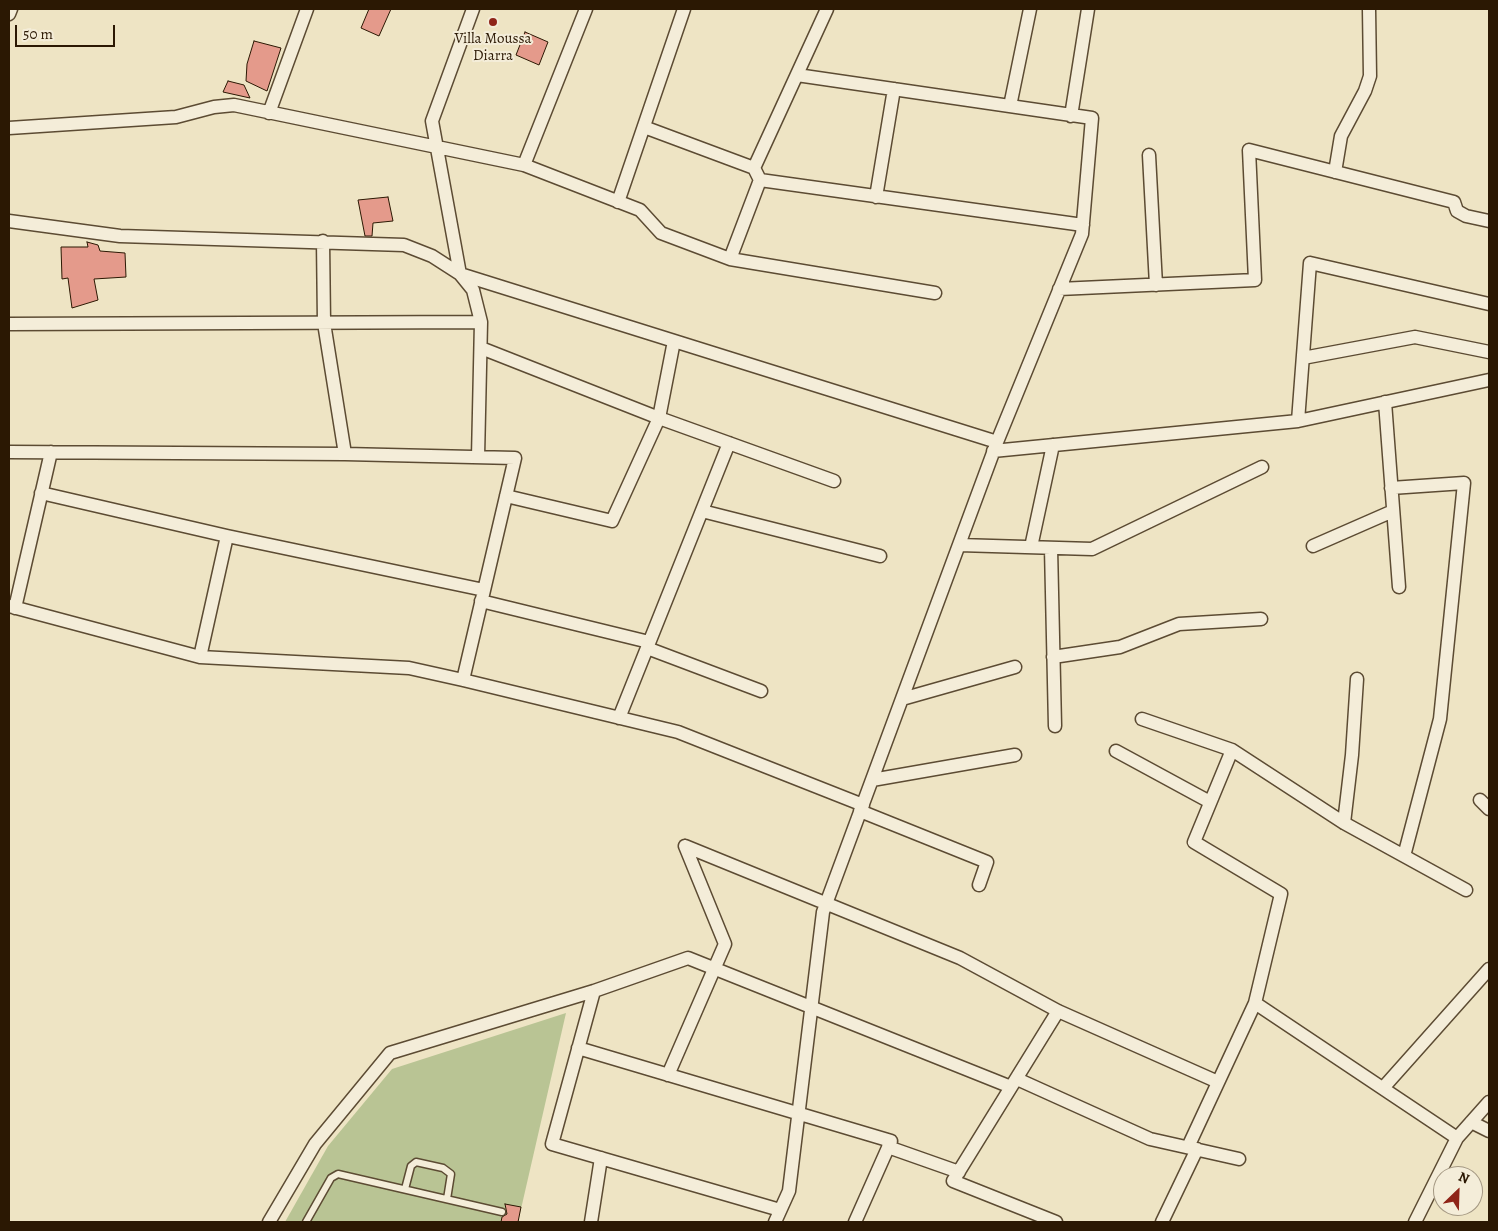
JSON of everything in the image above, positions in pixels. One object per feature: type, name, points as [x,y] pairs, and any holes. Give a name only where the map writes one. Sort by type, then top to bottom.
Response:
[{"type":"street","points":[[9,14],[11,9]]},
{"type":"street","points":[[269,113],[307,9]]},
{"type":"street","points":[[473,9],[432,121],[460,274],[473,290],[481,322],[478,457]]},
{"type":"street","points":[[524,165],[586,9]]},
{"type":"street","points":[[618,202],[684,9]]},
{"type":"street","points":[[754,168],[827,9]]},
{"type":"street","points":[[1010,106],[1030,9]]},
{"type":"street","points":[[1071,116],[1088,9]]},
{"type":"street","points":[[1335,172],[1341,136],[1365,90],[1370,76],[1369,9]]},
{"type":"street","points":[[775,1222],[788,1191],[823,912],[995,446],[1082,234],[1092,118],[797,75]]},
{"type":"street","points":[[876,196],[894,89]]},
{"type":"street","points":[[9,128],[176,118],[214,107],[234,105],[524,165],[640,210],[661,234],[730,259],[935,293]]},
{"type":"street","points":[[644,127],[754,168],[760,180],[730,259]]},
{"type":"street","points":[[1059,289],[1255,280],[1249,150],[1454,202],[1457,211],[1466,216],[1489,221]]},
{"type":"street","points":[[1149,155],[1156,285]]},
{"type":"street","points":[[760,180],[1083,225]]},
{"type":"street","points":[[9,221],[120,236],[404,245],[432,256],[460,274],[674,341],[995,446],[1052,445],[1298,421],[1489,380]]},
{"type":"street","points":[[323,241],[324,323],[345,454]]},
{"type":"street","points":[[1298,421],[1310,263],[1489,304]]},
{"type":"street","points":[[9,324],[481,322]]},
{"type":"street","points":[[1303,358],[1415,337],[1489,352]]},
{"type":"street","points":[[506,496],[612,521],[659,418],[674,341]]},
{"type":"street","points":[[481,348],[659,418],[834,481]]},
{"type":"street","points":[[1385,402],[1398,587]]},
{"type":"street","points":[[619,718],[728,443]]},
{"type":"street","points":[[1031,547],[1052,445]]},
{"type":"street","points":[[9,452],[345,454],[515,458],[463,680]]},
{"type":"street","points":[[51,452],[12,607],[200,657],[409,668],[678,732],[987,862],[979,885]]},
{"type":"street","points":[[959,545],[1092,549],[1262,467]]},
{"type":"street","points":[[1391,488],[1464,483],[1440,718],[1404,856]]},
{"type":"street","points":[[41,493],[483,596],[648,645],[761,691]]},
{"type":"street","points":[[702,511],[880,556]]},
{"type":"street","points":[[1313,546],[1393,512]]},
{"type":"street","points":[[200,657],[226,536]]},
{"type":"street","points":[[1051,548],[1055,726]]},
{"type":"street","points":[[1054,657],[1120,647],[1179,624],[1261,619]]},
{"type":"street","points":[[902,699],[1015,667]]},
{"type":"street","points":[[1344,823],[1352,755],[1357,679]]},
{"type":"street","points":[[1142,718],[1232,750],[1344,823],[1466,890]]},
{"type":"street","points":[[1162,1222],[1218,1082],[1255,1003],[1281,894],[1194,842],[1232,750]]},
{"type":"street","points":[[1116,751],[1210,802]]},
{"type":"street","points":[[872,780],[1015,755]]},
{"type":"street","points":[[668,1075],[724,944],[685,846],[960,958],[1058,1011],[1218,1082]]},
{"type":"street","points":[[269,1222],[315,1144],[390,1053],[594,991],[688,958],[811,1007],[1014,1083],[1150,1139],[1239,1158]]},
{"type":"street","points":[[1383,1088],[1489,969]]},
{"type":"street","points":[[594,991],[552,1144],[780,1210]]},
{"type":"street","points":[[1255,1003],[1457,1138]]},
{"type":"street","points":[[1056,1222],[953,1181],[1058,1011]]},
{"type":"street","points":[[578,1048],[890,1142],[855,1222]]},
{"type":"street","points":[[1415,1222],[1457,1138],[1489,1102]]},
{"type":"street","points":[[1471,1122],[1489,1131]]},
{"type":"street","points":[[888,1148],[959,1172]]},
{"type":"street","points":[[591,1222],[600,1158]]},
{"type":"lane","points":[[405,1189],[411,1166],[416,1162],[443,1168],[451,1174],[447,1199]]},
{"type":"lane","points":[[306,1222],[331,1178],[338,1174],[502,1212]]},
{"type":"green space","points":[[566,1013],[518,1222],[285,1222],[328,1146],[392,1069]]},
{"type":"building","points":[[369,9],[391,9],[379,36],[361,28]]},
{"type":"building","points":[[525,32],[548,42],[539,65],[516,55]]},
{"type":"building","points":[[254,41],[281,48],[267,91],[246,81],[247,64]]},
{"type":"building","points":[[228,81],[244,85],[250,98],[223,92]]},
{"type":"building","points":[[388,197],[393,221],[373,223],[372,236],[365,236],[358,200]]},
{"type":"building","points":[[87,242],[98,245],[100,251],[125,253],[126,277],[94,279],[98,300],[72,308],[68,278],[62,279],[61,247],[88,247]]},
{"type":"building","points":[[505,1204],[521,1207],[518,1222],[501,1222],[502,1217],[507,1214]]},
{"type":"place","name":"Villa Moussa Diarra","points":[[493,22]]}]
